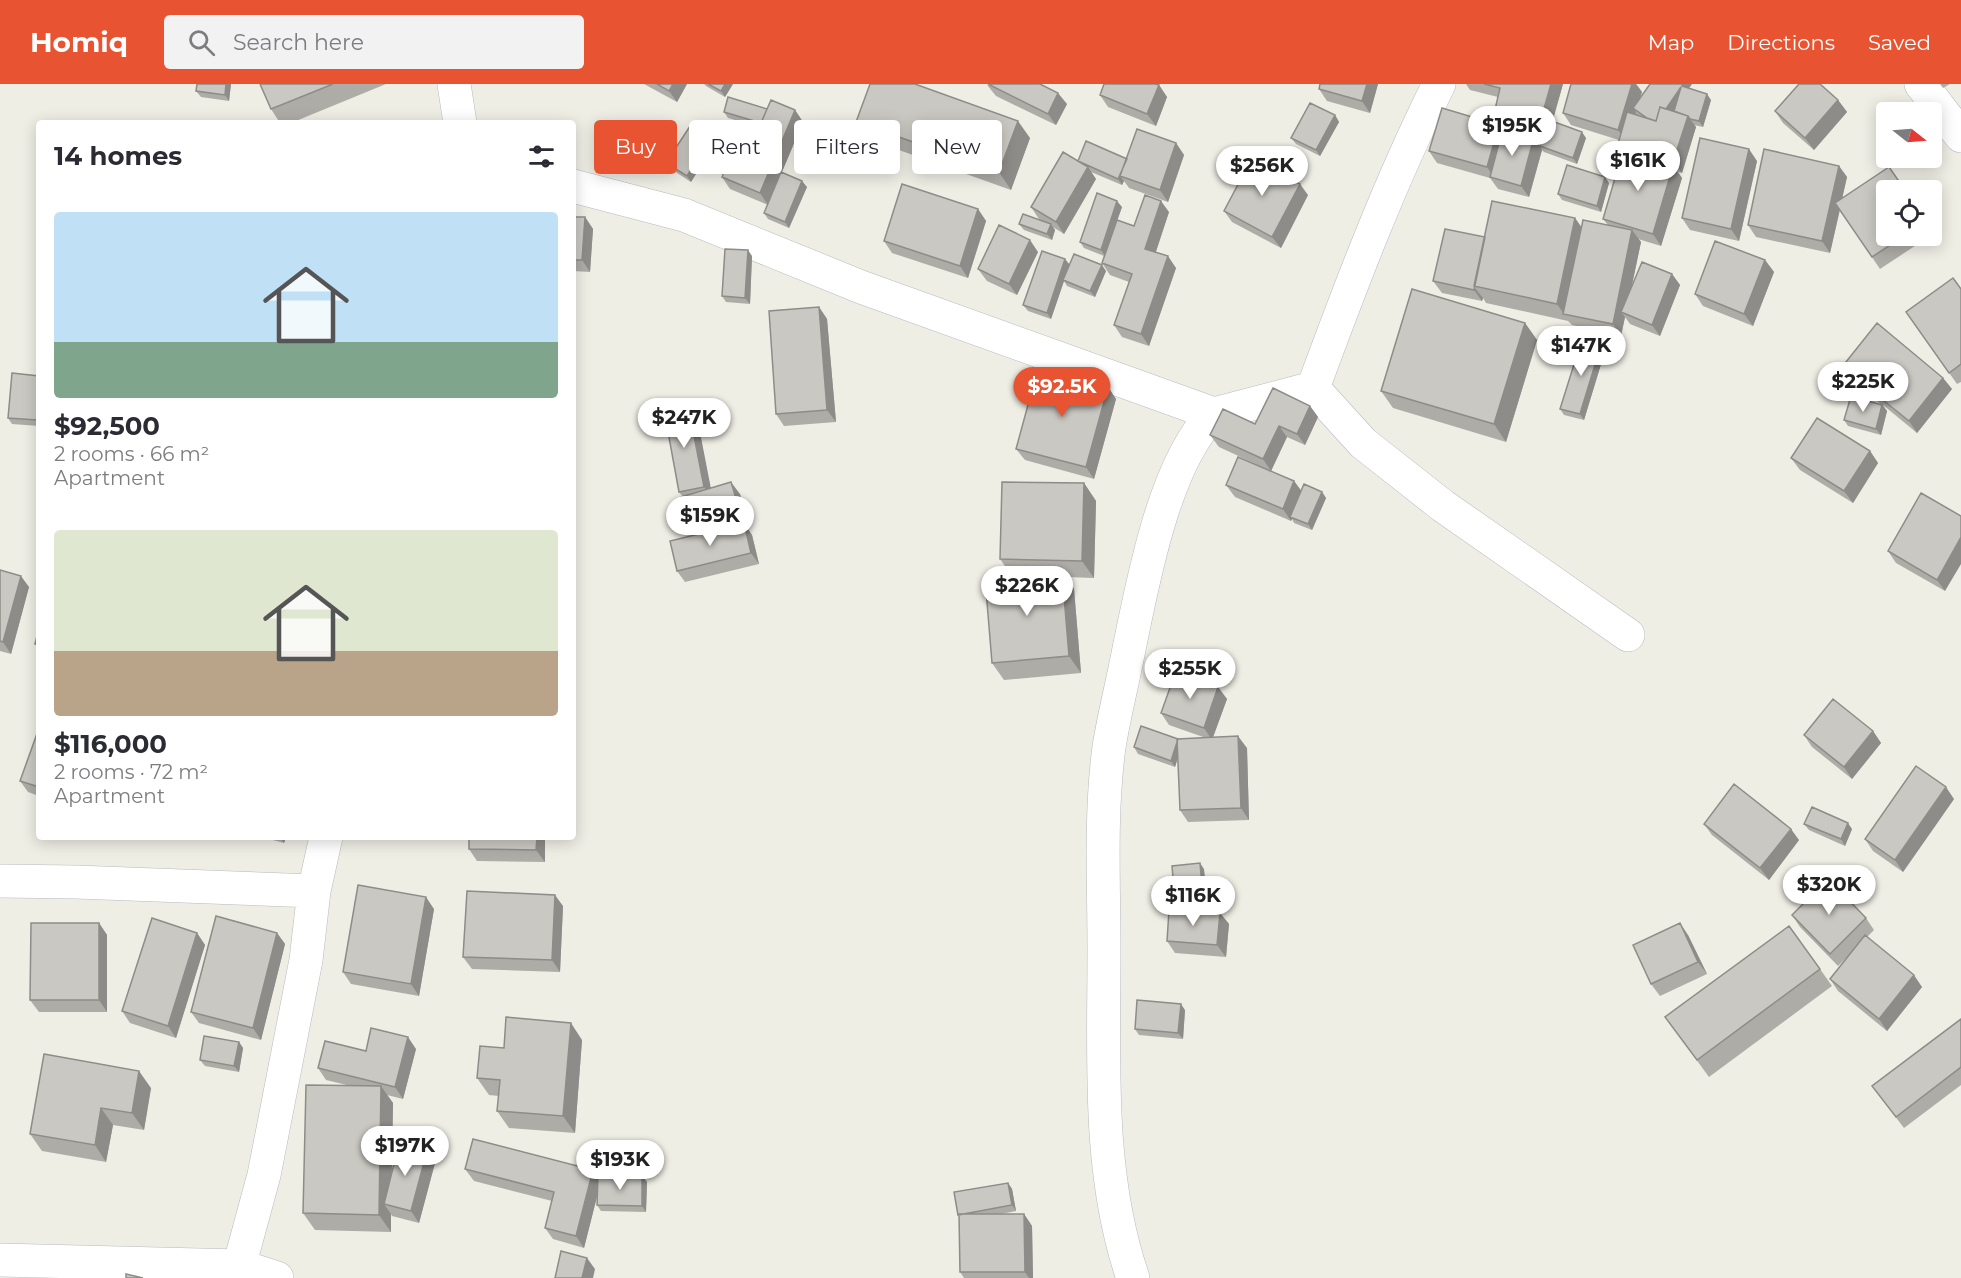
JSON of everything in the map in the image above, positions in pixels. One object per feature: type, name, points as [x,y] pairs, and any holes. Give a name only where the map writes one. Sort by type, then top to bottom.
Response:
[{"type":"street","points":[[454,84],[460,120]]},
{"type":"street","points":[[1313,388],[1354,274],[1417,128],[1439,84]]},
{"type":"street","points":[[1921,84],[1961,136]]},
{"type":"street","points":[[576,187],[684,215],[861,287],[1214,414]]},
{"type":"street","points":[[1133,1278],[1123,1249],[1110,1179],[1104,1093],[1104,818],[1109,747],[1145,572],[1172,484],[1202,425],[1214,414],[1313,388]]},
{"type":"street","points":[[1313,388],[1363,443],[1443,506],[1628,635]]},
{"type":"street","points":[[238,1272],[269,1152],[306,960],[314,891],[325,840]]},
{"type":"street","points":[[0,881],[314,891]]},
{"type":"street","points":[[0,1260],[238,1272],[277,1278]]},
{"type":"building","points":[[197,84],[226,84],[225,95],[196,91]]},
{"type":"building","points":[[260,84],[333,84],[271,109]]},
{"type":"building","points":[[657,84],[673,84],[669,91]]},
{"type":"building","points":[[708,84],[725,84],[721,91]]},
{"type":"building","points":[[870,84],[915,84],[1018,121],[1002,164],[1002,120],[912,120],[912,142],[900,137],[900,120],[857,120]]},
{"type":"building","points":[[988,84],[1040,84],[1058,93],[1048,114]]},
{"type":"building","points":[[1104,84],[1159,85],[1147,114],[1100,95]]},
{"type":"building","points":[[1320,84],[1367,84],[1362,101],[1319,89]]},
{"type":"building","points":[[1484,84],[1551,84],[1539,126],[1494,114],[1500,88]]},
{"type":"building","points":[[1571,84],[1632,84],[1618,130],[1563,113]]},
{"type":"building","points":[[1650,84],[1683,84],[1682,86],[1707,94],[1699,121],[1674,111],[1681,87],[1666,109],[1660,107],[1656,121],[1647,118],[1633,108]]},
{"type":"building","points":[[1799,84],[1820,84],[1838,100],[1805,138],[1775,111]]},
{"type":"building","points":[[728,97],[767,109],[762,120],[751,120],[724,112]]},
{"type":"building","points":[[771,100],[795,110],[782,141],[782,120],[762,120]]},
{"type":"building","points":[[1310,103],[1335,115],[1316,150],[1291,138]]},
{"type":"building","points":[[1660,107],[1688,116],[1673,162],[1618,144],[1627,112],[1656,121]]},
{"type":"building","points":[[1442,108],[1499,125],[1487,167],[1429,151]]},
{"type":"building","points":[[1549,120],[1582,132],[1573,158],[1540,146]]},
{"type":"building","points":[[689,128],[689,173],[687,176],[677,170],[677,146]]},
{"type":"building","points":[[1503,128],[1534,137],[1521,186],[1490,177]]},
{"type":"building","points":[[1137,129],[1176,143],[1160,190],[1120,176]]},
{"type":"building","points":[[1700,138],[1749,149],[1731,229],[1682,218]]},
{"type":"building","points":[[1086,141],[1127,159],[1118,179],[1078,161]]},
{"type":"building","points":[[1764,149],[1839,166],[1822,241],[1748,225]]},
{"type":"building","points":[[1623,151],[1673,166],[1653,234],[1603,219]]},
{"type":"building","points":[[1063,152],[1088,167],[1056,222],[1031,207]]},
{"type":"building","points":[[1252,158],[1300,184],[1272,237],[1224,211]]},
{"type":"building","points":[[1567,165],[1605,177],[1597,206],[1558,194]]},
{"type":"building","points":[[1890,168],[1898,180],[1876,180],[1876,246],[1889,246],[1872,257],[1835,203]]},
{"type":"building","points":[[782,172],[802,181],[785,222],[764,213]]},
{"type":"building","points":[[723,174],[768,174],[760,193],[722,177]]},
{"type":"building","points":[[902,184],[978,209],[960,266],[884,241]]},
{"type":"building","points":[[1097,193],[1117,201],[1101,250],[1080,242]]},
{"type":"building","points":[[1145,195],[1161,201],[1145,249],[1168,256],[1141,334],[1114,325],[1132,274],[1102,263],[1117,220],[1134,226]]},
{"type":"building","points":[[1492,201],[1575,218],[1557,304],[1474,286]]},
{"type":"building","points":[[1023,214],[1051,224],[1047,234],[1019,224]]},
{"type":"building","points":[[576,217],[585,217],[582,260],[576,260]]},
{"type":"building","points":[[1583,220],[1632,230],[1613,324],[1563,314]]},
{"type":"building","points":[[999,225],[1030,240],[1009,284],[978,269]]},
{"type":"building","points":[[1445,229],[1485,237],[1474,290],[1433,281]]},
{"type":"building","points":[[1715,241],[1765,260],[1744,314],[1695,294]]},
{"type":"building","points":[[725,249],[748,250],[745,298],[722,296]]},
{"type":"building","points":[[1042,251],[1065,259],[1047,313],[1023,305]]},
{"type":"building","points":[[1074,254],[1102,265],[1090,291],[1063,280]]},
{"type":"building","points":[[1642,262],[1672,274],[1652,325],[1621,312]]},
{"type":"building","points":[[1953,278],[1961,289],[1961,364],[1949,373],[1906,312]]},
{"type":"building","points":[[1412,289],[1525,323],[1494,424],[1381,391]]},
{"type":"building","points":[[819,307],[827,410],[776,414],[769,311]]},
{"type":"building","points":[[1877,323],[1943,378],[1909,421],[1842,367]]},
{"type":"building","points":[[1582,339],[1601,345],[1580,414],[1560,409]]},
{"type":"building","points":[[1038,368],[1108,387],[1086,467],[1016,449]]},
{"type":"building","points":[[12,373],[36,376],[36,420],[8,418]]},
{"type":"building","points":[[1273,388],[1310,406],[1297,434],[1279,426],[1263,459],[1210,435],[1223,409],[1255,424]]},
{"type":"building","points":[[1851,396],[1882,405],[1876,429],[1844,420]]},
{"type":"building","points":[[688,405],[704,487],[679,492],[664,410]]},
{"type":"building","points":[[1817,418],[1870,451],[1844,491],[1791,458]]},
{"type":"building","points":[[1238,457],[1294,481],[1283,509],[1226,485]]},
{"type":"building","points":[[731,482],[740,512],[690,527],[681,497]]},
{"type":"building","points":[[1002,482],[1084,483],[1082,561],[1000,559]]},
{"type":"building","points":[[1304,484],[1322,492],[1308,524],[1290,517]]},
{"type":"building","points":[[1921,493],[1961,516],[1961,537],[1937,580],[1888,551]]},
{"type":"building","points":[[744,523],[751,553],[677,571],[670,541]]},
{"type":"building","points":[[0,570],[21,576],[3,642],[0,641]]},
{"type":"building","points":[[1062,572],[1069,656],[992,663],[985,578]]},
{"type":"building","points":[[1176,671],[1218,687],[1204,728],[1161,713]]},
{"type":"building","points":[[1833,699],[1873,731],[1844,767],[1804,735]]},
{"type":"building","points":[[1141,726],[1178,739],[1171,761],[1134,747]]},
{"type":"building","points":[[36,736],[36,786],[20,781]]},
{"type":"building","points":[[1238,736],[1241,808],[1180,810],[1177,739]]},
{"type":"building","points":[[1916,766],[1946,787],[1895,860],[1865,839]]},
{"type":"building","points":[[1734,784],[1791,829],[1760,868],[1704,824]]},
{"type":"building","points":[[1812,807],[1848,823],[1841,839],[1804,824]]},
{"type":"building","points":[[469,840],[537,840],[536,850],[469,849]]},
{"type":"building","points":[[1200,863],[1203,898],[1175,901],[1172,866]]},
{"type":"building","points":[[1828,879],[1866,918],[1830,954],[1792,915]]},
{"type":"building","points":[[358,885],[426,897],[411,984],[343,972]]},
{"type":"building","points":[[467,891],[555,895],[552,960],[463,957]]},
{"type":"building","points":[[1169,910],[1220,913],[1217,945],[1167,941]]},
{"type":"building","points":[[216,916],[277,933],[253,1028],[191,1012]]},
{"type":"building","points":[[152,918],[197,933],[168,1026],[122,1011]]},
{"type":"building","points":[[31,923],[99,923],[99,1000],[30,1000]]},
{"type":"building","points":[[1680,923],[1698,962],[1651,984],[1633,945]]},
{"type":"building","points":[[1789,926],[1820,969],[1697,1060],[1665,1017]]},
{"type":"building","points":[[1865,935],[1914,975],[1879,1019],[1830,979]]},
{"type":"building","points":[[1137,1000],[1181,1004],[1178,1033],[1135,1029]]},
{"type":"building","points":[[506,1017],[571,1023],[563,1116],[497,1111],[500,1080],[477,1078],[480,1046],[504,1048]]},
{"type":"building","points":[[1961,1019],[1961,1067],[1896,1117],[1872,1086]]},
{"type":"building","points":[[371,1028],[408,1037],[395,1087],[318,1068],[325,1041],[366,1051]]},
{"type":"building","points":[[204,1036],[239,1042],[234,1066],[200,1060]]},
{"type":"building","points":[[44,1054],[139,1071],[132,1113],[101,1108],[95,1145],[30,1134]]},
{"type":"building","points":[[306,1085],[381,1086],[379,1215],[303,1213]]},
{"type":"building","points":[[473,1139],[593,1170],[576,1236],[545,1228],[554,1192],[465,1169]]},
{"type":"building","points":[[399,1144],[427,1151],[411,1211],[384,1204]]},
{"type":"building","points":[[598,1176],[642,1176],[642,1206],[597,1205]]},
{"type":"building","points":[[1008,1183],[1012,1205],[958,1215],[954,1192]]},
{"type":"building","points":[[959,1214],[1024,1214],[1025,1272],[960,1272]]},
{"type":"building","points":[[561,1251],[587,1258],[582,1278],[555,1278]]},
{"type":"building","points":[[126,1274],[143,1278],[126,1278]]}]
